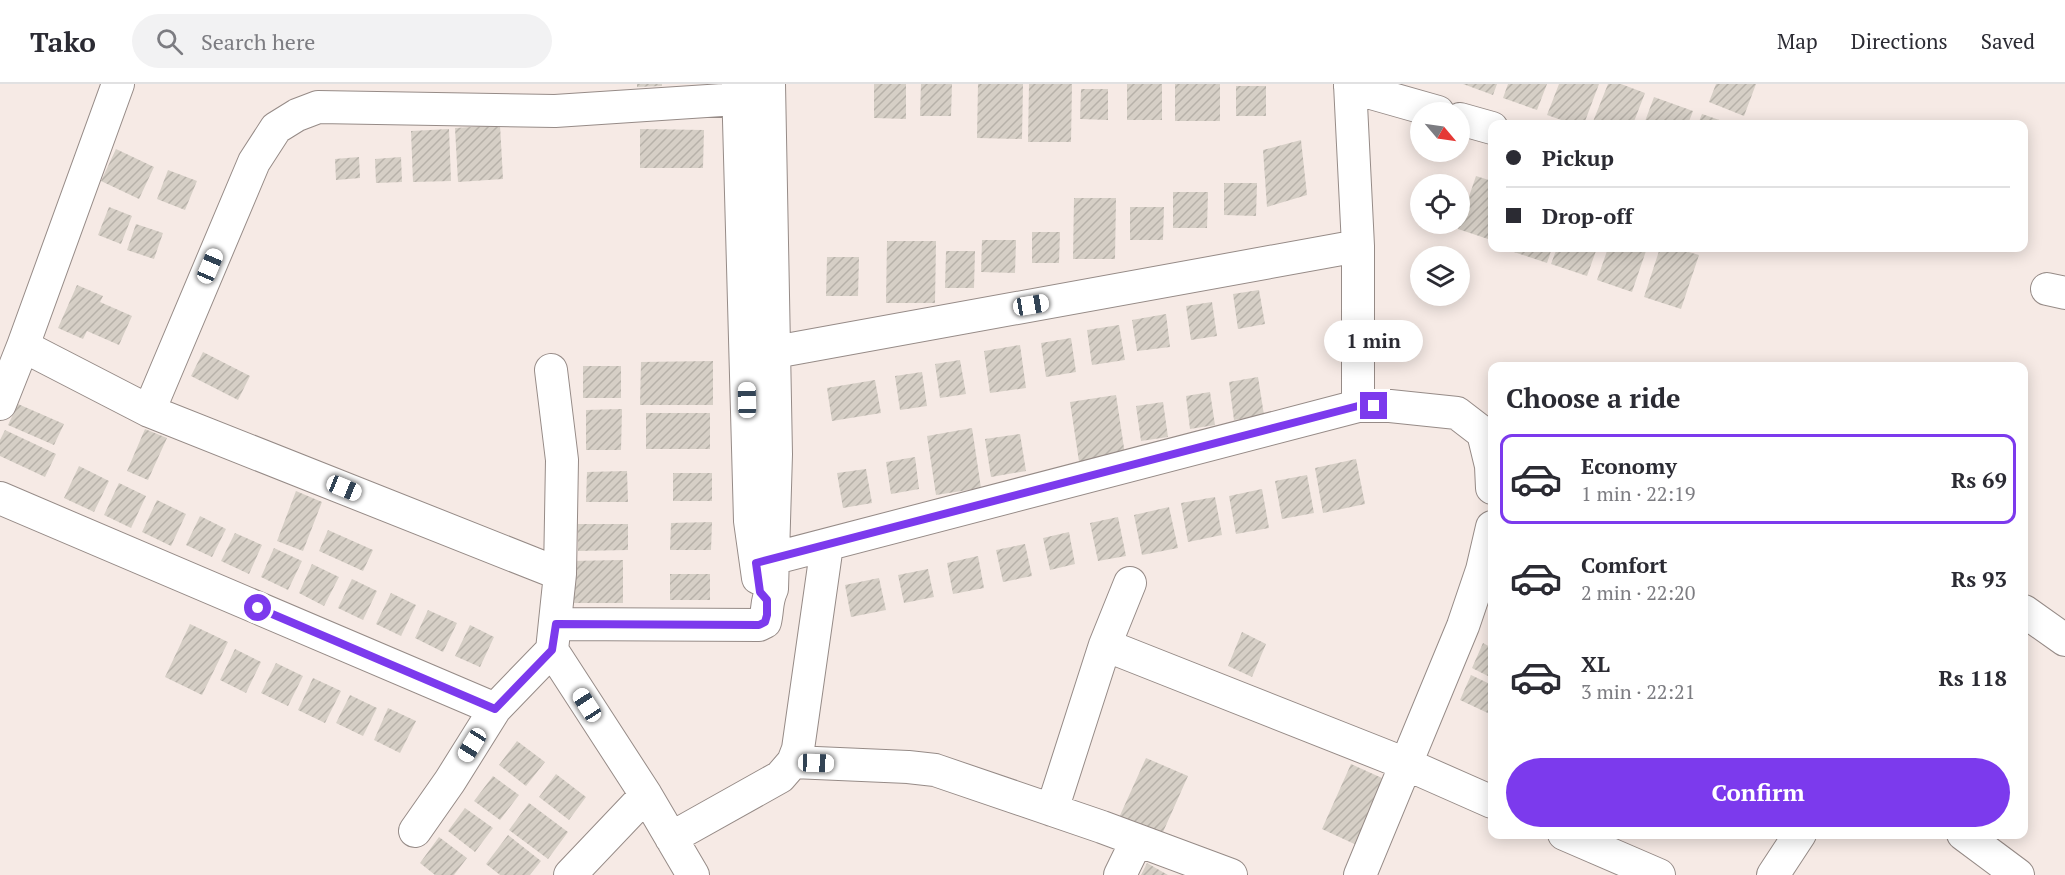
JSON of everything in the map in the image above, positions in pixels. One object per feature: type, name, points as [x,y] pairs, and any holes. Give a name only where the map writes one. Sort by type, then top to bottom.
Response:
[{"type":"street","points":[[0,404],[24,346],[118,84]]},
{"type":"street","points":[[1358,406],[1358,246],[1350,85],[1410,103]]},
{"type":"street","points":[[149,411],[254,162],[276,128],[297,116],[318,107],[769,90],[776,454],[765,560]]},
{"type":"street","points":[[554,637],[759,625],[765,622],[767,600],[772,589],[765,560],[750,521],[738,91]]},
{"type":"street","points":[[1470,122],[1488,127]]},
{"type":"street","points":[[774,352],[1358,246]]},
{"type":"street","points":[[24,346],[149,411],[560,574]]},
{"type":"street","points":[[415,831],[450,781],[495,709],[554,637],[560,574],[562,460],[551,370]]},
{"type":"street","points":[[765,560],[1358,406],[1390,406],[1457,413],[1484,433],[1488,452]]},
{"type":"street","points":[[0,498],[495,709]]},
{"type":"street","points":[[1360,875],[1463,626],[1482,570],[1488,544]]},
{"type":"street","points":[[671,838],[780,777],[793,762],[798,749],[827,545]]},
{"type":"street","points":[[1052,810],[1105,645],[1130,583]]},
{"type":"street","points":[[2028,614],[2065,640]]},
{"type":"street","points":[[554,637],[693,875]]},
{"type":"street","points":[[1105,645],[1406,764],[1488,800]]},
{"type":"street","points":[[793,762],[935,770],[1231,875]]},
{"type":"street","points":[[570,875],[646,795]]},
{"type":"street","points":[[1576,839],[1659,875]]},
{"type":"street","points":[[1773,875],[1797,839]]},
{"type":"street","points":[[1970,839],[2018,875]]},
{"type":"street","points":[[1120,875],[1137,840]]},
{"type":"building","points":[[637,84],[662,84],[662,86],[637,87]]},
{"type":"building","points":[[874,84],[906,84],[906,119],[874,118]]},
{"type":"building","points":[[921,84],[952,84],[951,116],[920,116]]},
{"type":"building","points":[[978,84],[1023,84],[1022,139],[977,138]]},
{"type":"building","points":[[1029,84],[1072,84],[1071,142],[1028,142]]},
{"type":"building","points":[[1127,84],[1162,84],[1162,120],[1127,120]]},
{"type":"building","points":[[1175,84],[1220,84],[1220,121],[1175,121]]},
{"type":"building","points":[[1463,84],[1497,84],[1493,95]]},
{"type":"building","points":[[1508,84],[1547,84],[1537,110],[1503,98]]},
{"type":"building","points":[[1559,84],[1599,84],[1586,120],[1561,120],[1547,115]]},
{"type":"building","points":[[1608,84],[1621,84],[1645,93],[1635,120],[1594,120]]},
{"type":"building","points":[[1716,84],[1756,84],[1744,116],[1709,102]]},
{"type":"building","points":[[1236,86],[1266,86],[1266,116],[1236,116]]},
{"type":"building","points":[[1081,89],[1108,89],[1108,120],[1080,119]]},
{"type":"building","points":[[1654,97],[1693,111],[1690,120],[1645,120]]},
{"type":"building","points":[[1702,114],[1719,120],[1700,120]]},
{"type":"building","points":[[500,125],[503,179],[458,182],[455,128]]},
{"type":"building","points":[[449,129],[451,181],[413,182],[411,131]]},
{"type":"building","points":[[640,129],[704,130],[703,168],[640,168]]},
{"type":"building","points":[[1301,140],[1307,195],[1267,207],[1263,150]]},
{"type":"building","points":[[116,149],[154,167],[139,199],[101,181]]},
{"type":"building","points":[[359,157],[360,178],[336,180],[335,159]]},
{"type":"building","points":[[401,157],[402,182],[376,183],[375,159]]},
{"type":"building","points":[[168,170],[197,181],[185,210],[157,199]]},
{"type":"building","points":[[1476,176],[1488,180],[1488,239],[1470,233],[1470,194]]},
{"type":"building","points":[[1224,183],[1257,183],[1256,216],[1224,215]]},
{"type":"building","points":[[1173,192],[1208,192],[1207,228],[1173,228]]},
{"type":"building","points":[[1074,198],[1116,198],[1115,259],[1073,259]]},
{"type":"building","points":[[109,207],[132,216],[121,244],[98,235]]},
{"type":"building","points":[[1130,207],[1164,207],[1163,240],[1130,240]]},
{"type":"building","points":[[136,224],[163,233],[154,259],[127,250]]},
{"type":"building","points":[[1032,232],[1060,232],[1059,263],[1032,263]]},
{"type":"building","points":[[982,240],[1016,240],[1015,273],[981,272]]},
{"type":"building","points":[[887,241],[936,241],[935,303],[886,303]]},
{"type":"building","points":[[946,251],[975,251],[974,288],[945,288]]},
{"type":"building","points":[[1514,252],[1551,252],[1547,263]]},
{"type":"building","points":[[1556,252],[1596,252],[1587,276],[1551,264]]},
{"type":"building","points":[[1607,252],[1646,252],[1632,292],[1597,280]]},
{"type":"building","points":[[1659,252],[1689,252],[1699,255],[1681,309],[1644,297]]},
{"type":"building","points":[[827,257],[859,257],[858,296],[826,296]]},
{"type":"building","points":[[77,285],[103,296],[100,302],[132,316],[119,345],[87,331],[83,339],[58,328]]},
{"type":"building","points":[[1259,290],[1265,324],[1238,329],[1233,294]]},
{"type":"building","points":[[1212,302],[1217,336],[1191,340],[1186,306]]},
{"type":"building","points":[[1166,314],[1170,347],[1137,351],[1132,320]]},
{"type":"building","points":[[1119,325],[1125,360],[1092,365],[1087,330]]},
{"type":"building","points":[[1071,338],[1076,372],[1046,377],[1041,343]]},
{"type":"building","points":[[1020,345],[1026,388],[990,393],[984,351]]},
{"type":"building","points":[[203,352],[250,376],[238,400],[191,376]]},
{"type":"building","points":[[960,360],[966,394],[940,398],[935,364]]},
{"type":"building","points":[[713,361],[713,405],[640,405],[641,362]]},
{"type":"building","points":[[583,366],[621,366],[621,398],[583,398]]},
{"type":"building","points":[[922,372],[927,406],[900,410],[895,376]]},
{"type":"building","points":[[1258,377],[1264,415],[1234,420],[1229,382]]},
{"type":"building","points":[[875,380],[881,413],[832,421],[827,388]]},
{"type":"building","points":[[1210,392],[1215,425],[1190,429],[1186,396]]},
{"type":"building","points":[[1116,395],[1126,461],[1080,468],[1070,402]]},
{"type":"building","points":[[1163,402],[1168,437],[1141,441],[1136,406]]},
{"type":"building","points":[[18,404],[64,424],[54,445],[8,425]]},
{"type":"building","points":[[622,409],[621,450],[586,450],[586,410]]},
{"type":"building","points":[[646,413],[710,413],[710,449],[646,449]]},
{"type":"building","points":[[972,428],[981,488],[936,495],[927,436]]},
{"type":"building","points":[[145,429],[167,438],[148,480],[127,471]]},
{"type":"building","points":[[5,430],[56,454],[45,477],[0,456],[0,440]]},
{"type":"building","points":[[1020,434],[1026,471],[991,477],[985,439]]},
{"type":"building","points":[[915,457],[919,489],[891,494],[886,462]]},
{"type":"building","points":[[1356,459],[1365,504],[1323,513],[1315,468]]},
{"type":"building","points":[[79,466],[109,481],[94,512],[64,498]]},
{"type":"building","points":[[866,469],[872,503],[843,508],[837,473]]},
{"type":"building","points":[[627,471],[628,502],[586,502],[587,472]]},
{"type":"building","points":[[673,473],[712,473],[712,501],[673,501]]},
{"type":"building","points":[[1307,475],[1314,513],[1282,519],[1275,481]]},
{"type":"building","points":[[119,483],[146,496],[131,528],[104,515]]},
{"type":"building","points":[[1262,489],[1269,528],[1236,534],[1229,496]]},
{"type":"building","points":[[296,491],[322,502],[303,551],[277,541]]},
{"type":"building","points":[[1215,497],[1222,535],[1188,542],[1181,503]]},
{"type":"building","points":[[157,500],[186,514],[171,546],[142,532]]},
{"type":"building","points":[[1169,507],[1178,548],[1142,555],[1134,515]]},
{"type":"building","points":[[200,516],[226,529],[212,557],[186,545]]},
{"type":"building","points":[[1118,517],[1126,556],[1098,561],[1090,523]]},
{"type":"building","points":[[712,522],[711,550],[670,550],[671,523]]},
{"type":"building","points":[[578,524],[628,524],[628,550],[578,551]]},
{"type":"building","points":[[328,530],[373,550],[363,571],[319,551]]},
{"type":"building","points":[[1069,532],[1075,564],[1050,570],[1043,538]]},
{"type":"building","points":[[235,533],[262,545],[249,574],[221,561]]},
{"type":"building","points":[[1025,544],[1032,576],[1003,582],[996,550]]},
{"type":"building","points":[[274,548],[302,561],[288,590],[261,577]]},
{"type":"building","points":[[978,556],[984,588],[953,594],[947,563]]},
{"type":"building","points":[[623,560],[623,603],[567,603],[567,561]]},
{"type":"building","points":[[312,564],[339,577],[324,606],[299,593]]},
{"type":"building","points":[[928,569],[934,597],[904,603],[898,575]]},
{"type":"building","points":[[670,574],[710,574],[710,600],[670,600]]},
{"type":"building","points":[[879,578],[886,610],[851,617],[845,585]]},
{"type":"building","points":[[352,579],[377,591],[363,620],[338,608]]},
{"type":"building","points":[[391,593],[416,605],[401,636],[376,624]]},
{"type":"building","points":[[428,610],[457,623],[443,652],[415,638]]},
{"type":"building","points":[[190,624],[228,642],[202,695],[165,677]]},
{"type":"building","points":[[470,625],[494,637],[480,667],[455,656]]},
{"type":"building","points":[[1242,632],[1266,644],[1252,677],[1228,666]]},
{"type":"building","points":[[1483,643],[1488,646],[1488,676],[1472,668]]},
{"type":"building","points":[[235,649],[261,662],[246,693],[220,680]]},
{"type":"building","points":[[276,663],[303,676],[288,706],[261,693]]},
{"type":"building","points":[[1471,675],[1488,683],[1488,713],[1460,700]]},
{"type":"building","points":[[313,678],[341,691],[325,723],[298,710]]},
{"type":"building","points":[[350,695],[377,708],[363,736],[336,723]]},
{"type":"building","points":[[388,708],[416,721],[400,753],[374,740]]},
{"type":"building","points":[[517,741],[545,762],[526,786],[499,765]]},
{"type":"building","points":[[1146,758],[1188,776],[1159,841],[1117,822]]},
{"type":"building","points":[[1351,764],[1393,783],[1363,848],[1322,829]]},
{"type":"building","points":[[556,774],[586,797],[569,820],[539,797]]},
{"type":"building","points":[[493,776],[519,795],[500,820],[474,801]]},
{"type":"building","points":[[529,803],[568,832],[548,859],[509,830]]},
{"type":"building","points":[[465,808],[493,828],[475,852],[448,831]]},
{"type":"building","points":[[508,835],[541,861],[530,875],[500,875],[486,864]]},
{"type":"building","points":[[439,837],[467,858],[454,875],[435,875],[420,863]]},
{"type":"building","points":[[1147,863],[1168,875],[1141,875]]},
{"type":"route","points":[[258,608],[495,709],[552,650],[556,624],[759,625],[765,622],[767,600],[760,592],[756,563],[1358,406],[1374,406]]}]
